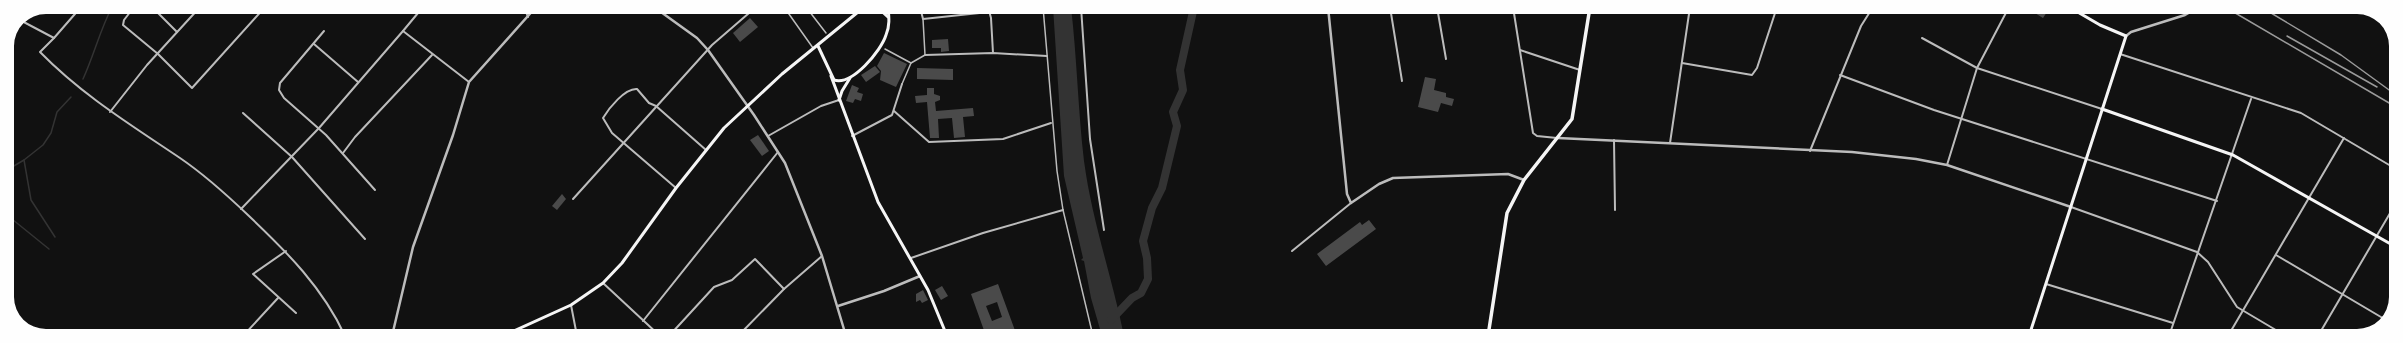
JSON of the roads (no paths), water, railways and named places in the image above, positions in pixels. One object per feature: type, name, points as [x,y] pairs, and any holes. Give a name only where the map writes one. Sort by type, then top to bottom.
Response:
[{"type":"highway","points":[[1489,329],[1506,213],[1524,180],[1568,126],[1573,115],[1589,14]]},
{"type":"main road","points":[[518,329],[571,305],[604,284],[622,263],[676,188],[706,150],[747,106],[813,48],[818,46],[855,14]]},
{"type":"main road","points":[[885,14],[889,21]]},
{"type":"main road","points":[[839,100],[842,91],[850,78],[868,62],[881,46],[889,21],[888,14]]},
{"type":"main road","points":[[2032,329],[2045,284],[2126,36],[2100,25],[2081,14]]},
{"type":"main road","points":[[818,46],[878,202],[920,276],[944,329]]},
{"type":"main road","points":[[830,76],[837,81],[850,78]]},
{"type":"main road","points":[[2102,109],[2233,155],[2389,244]]},
{"type":"street","points":[[75,14],[40,52],[88,96],[180,158],[241,209],[286,251],[333,309],[342,329]]},
{"type":"street","points":[[129,14],[124,20],[123,25],[158,54],[192,88],[259,14]]},
{"type":"street","points":[[159,14],[177,32]]},
{"type":"street","points":[[110,112],[194,14]]},
{"type":"street","points":[[241,209],[319,128],[417,14]]},
{"type":"street","points":[[394,329],[413,247],[453,135],[469,82],[530,14]]},
{"type":"street","points":[[664,14],[697,38],[708,50],[778,152],[797,189],[822,256],[844,329]]},
{"type":"street","points":[[573,199],[708,50],[748,14]]},
{"type":"street","points":[[789,14],[813,48]]},
{"type":"street","points":[[811,14],[826,33]]},
{"type":"street","points":[[922,14],[925,55]]},
{"type":"street","points":[[923,19],[970,14]]},
{"type":"street","points":[[990,14],[994,54]]},
{"type":"street","points":[[1044,14],[1051,123],[1063,210],[1091,329]]},
{"type":"street","points":[[1081,14],[1090,139],[1104,230]]},
{"type":"street","points":[[1329,14],[1347,194],[1351,203]]},
{"type":"street","points":[[1391,14],[1402,81]]},
{"type":"street","points":[[1438,14],[1446,59]]},
{"type":"street","points":[[1514,14],[1533,133],[1537,136],[1882,155],[1947,165],[2197,252],[2208,262],[2236,307],[2274,329]]},
{"type":"street","points":[[1670,143],[1689,14]]},
{"type":"street","points":[[1682,62],[1752,75],[1757,68],[1775,14]]},
{"type":"street","points":[[1810,151],[1840,75],[1861,26],[1868,14]]},
{"type":"street","points":[[1947,165],[1960,118],[1977,68],[2004,14]]},
{"type":"street","points":[[2126,36],[2131,32],[2187,14]]},
{"type":"street","points":[[24,22],[54,38]]},
{"type":"street","points":[[324,31],[280,83],[279,90],[284,98],[319,128],[375,190]]},
{"type":"street","points":[[403,31],[432,55],[469,82]]},
{"type":"street","points":[[1922,38],[1977,68],[2102,109]]},
{"type":"street","points":[[314,44],[358,82]]},
{"type":"street","points":[[885,49],[911,63]]},
{"type":"street","points":[[1520,50],[1581,70]]},
{"type":"street","points":[[852,136],[888,119],[894,111],[902,84],[911,63],[925,55],[994,54],[1047,56]]},
{"type":"street","points":[[2120,54],[2301,114],[2389,165]]},
{"type":"street","points":[[343,153],[432,55]]},
{"type":"street","points":[[1840,75],[1960,118],[2217,201]]},
{"type":"street","points":[[676,188],[612,133],[603,118],[610,107],[635,89],[649,103],[656,106],[706,150]]},
{"type":"street","points":[[2171,329],[2197,252],[2233,155],[2251,98]]},
{"type":"street","points":[[768,136],[821,106],[839,100]]},
{"type":"street","points":[[894,111],[929,142],[1003,139],[1051,123]]},
{"type":"street","points":[[243,113],[292,157],[365,239]]},
{"type":"street","points":[[2232,329],[2344,138]]},
{"type":"street","points":[[1614,140],[1615,210]]},
{"type":"street","points":[[644,322],[778,152]]},
{"type":"street","points":[[1292,250],[1351,203],[1379,184],[1402,177],[1508,174],[1524,180]]},
{"type":"street","points":[[910,258],[983,233],[1063,210]]},
{"type":"street","points":[[2322,329],[2389,215]]},
{"type":"street","points":[[286,251],[253,274],[296,313]]},
{"type":"street","points":[[2276,255],[2382,317]]},
{"type":"street","points":[[745,329],[784,289],[822,256]]},
{"type":"street","points":[[675,329],[714,287],[732,280],[755,259],[784,289]]},
{"type":"street","points":[[838,306],[884,291],[920,276]]},
{"type":"street","points":[[604,284],[652,329]]},
{"type":"street","points":[[2045,284],[2173,323]]},
{"type":"street","points":[[249,329],[278,298]]},
{"type":"street","points":[[571,305],[576,329]]},
{"type":"waterway","points":[[83,79],[109,14]]},
{"type":"waterway","points":[[1111,320],[1132,298],[1141,293],[1148,279],[1147,258],[1143,241],[1152,208],[1162,188],[1177,126],[1173,112],[1183,90],[1180,70],[1192,14]]},
{"type":"waterway","points":[[14,166],[43,145],[51,133],[57,112],[71,97]]},
{"type":"waterway","points":[[24,160],[31,200],[55,237]]},
{"type":"waterway","points":[[14,221],[49,249]]},
{"type":"railway","points":[[2237,14],[2389,103]]},
{"type":"railway","points":[[2273,14],[2341,55],[2389,90]]},
{"type":"railway","points":[[2287,36],[2377,87]]}]
